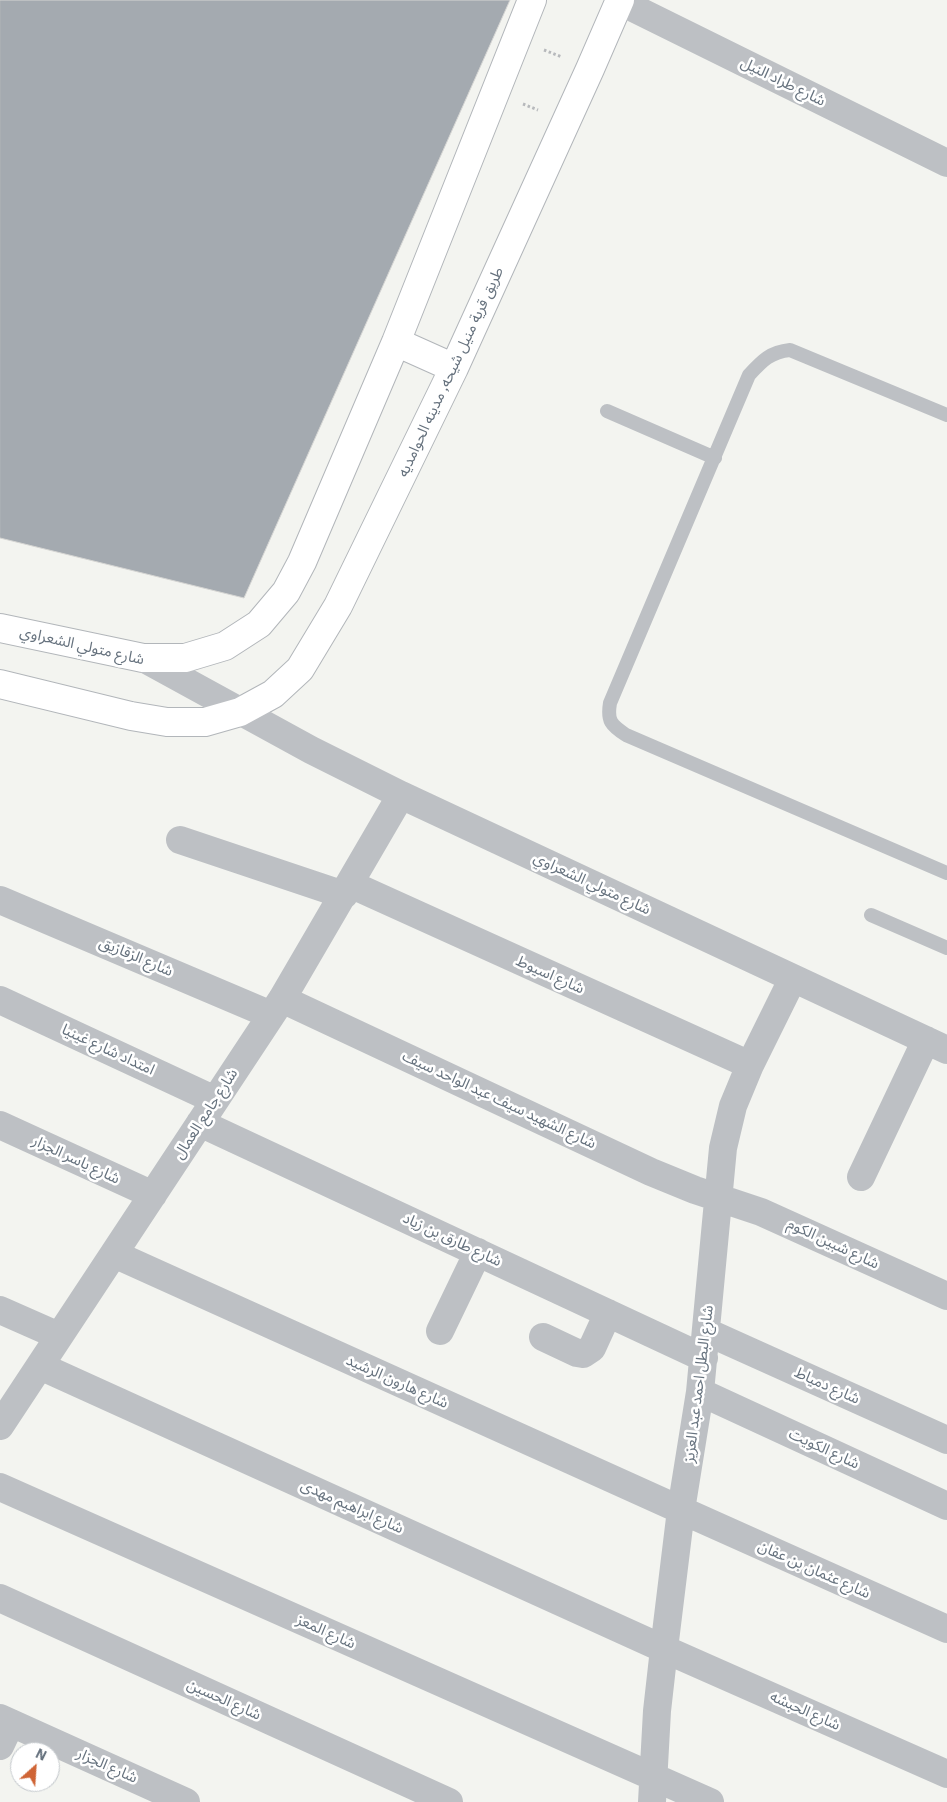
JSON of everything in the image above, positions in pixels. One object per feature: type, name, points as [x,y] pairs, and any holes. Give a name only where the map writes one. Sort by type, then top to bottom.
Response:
[{"type":"main road","points":[[143,658],[184,658],[225,646],[260,624],[286,592],[302,562],[396,342],[532,0]]},
{"type":"main road","name":"طريق قرية منيل شيحه, مدينه الحوامديه","points":[[240,712],[273,694],[300,669],[320,638],[350,583],[454,368],[620,0]]},
{"type":"main road","points":[[396,342],[454,368]]},
{"type":"main road","name":"شارع متولي الشعراوي","points":[[0,628],[143,658]]},
{"type":"main road","points":[[0,684],[131,716],[167,722],[205,722],[240,712]]},
{"type":"street","name":"شارع طراد النيل","points":[[620,0],[947,163]]},
{"type":"street","name":"شارع متولي الشعراوي","points":[[143,658],[311,750],[401,795],[937,1045]]},
{"type":"street","name":"شارع جامع العمال","points":[[0,1426],[277,1007],[401,795]]},
{"type":"street","name":"شارع اسيوط","points":[[180,840],[347,890],[750,1065]]},
{"type":"street","name":"شارع الزقازيق","points":[[0,900],[277,1007]]},
{"type":"street","name":"شارع البطل احمد عبد العزيز","points":[[653,1790],[664,1649],[680,1510],[700,1392],[723,1148],[733,1106],[750,1065],[793,978]]},
{"type":"street","name":"امتداد شارع غينيا","points":[[0,1000],[215,1100]]},
{"type":"street","name":"شارع الشهيد سيف عبد الواحد سيف","points":[[277,1007],[651,1172],[694,1190],[717,1196]]},
{"type":"street","points":[[861,1177],[937,1045]]},
{"type":"street","name":"شارع طارق بن زياد","points":[[200,1123],[608,1313],[705,1345]]},
{"type":"street","name":"شارع ياسر الجزار","points":[[0,1125],[153,1195]]},
{"type":"street","name":"شارع شبين الكوم","points":[[717,1196],[783,1221],[947,1296]]},
{"type":"street","points":[[440,1331],[478,1252]]},
{"type":"street","name":"شارع هارون الرشيد","points":[[114,1254],[680,1510]]},
{"type":"street","points":[[0,1310],[59,1336]]},
{"type":"street","points":[[543,1336],[577,1353],[584,1354],[592,1348],[608,1313]]},
{"type":"street","name":"شارع دمياط","points":[[705,1345],[947,1440]]},
{"type":"street","name":"شارع ابراهيم مهدى","points":[[40,1366],[664,1649]]},
{"type":"street","name":"شارع الكويت","points":[[700,1392],[947,1506]]},
{"type":"street","name":"شارع المعز","points":[[0,1487],[653,1790],[710,1802]]},
{"type":"street","name":"شارع عثمان بن عفان","points":[[680,1510],[947,1629]]},
{"type":"street","name":"شارع الحسين","points":[[0,1598],[448,1802]]},
{"type":"street","name":"شارع الحبشه","points":[[664,1649],[947,1774]]},
{"type":"street","name":"شارع الجزار","points":[[4,1729],[186,1802]]},
{"type":"lane","points":[[947,415],[790,350],[778,351],[767,357],[750,375],[610,703],[608,715],[613,726],[626,735],[947,873]]},
{"type":"lane","points":[[607,411],[714,458]]},
{"type":"lane","points":[[871,915],[947,948]]},
{"type":"path","points":[[516,38],[590,69]]},
{"type":"path","points":[[495,93],[566,121]]},
{"type":"building","points":[[0,0],[510,0],[244,598],[0,538]]}]
